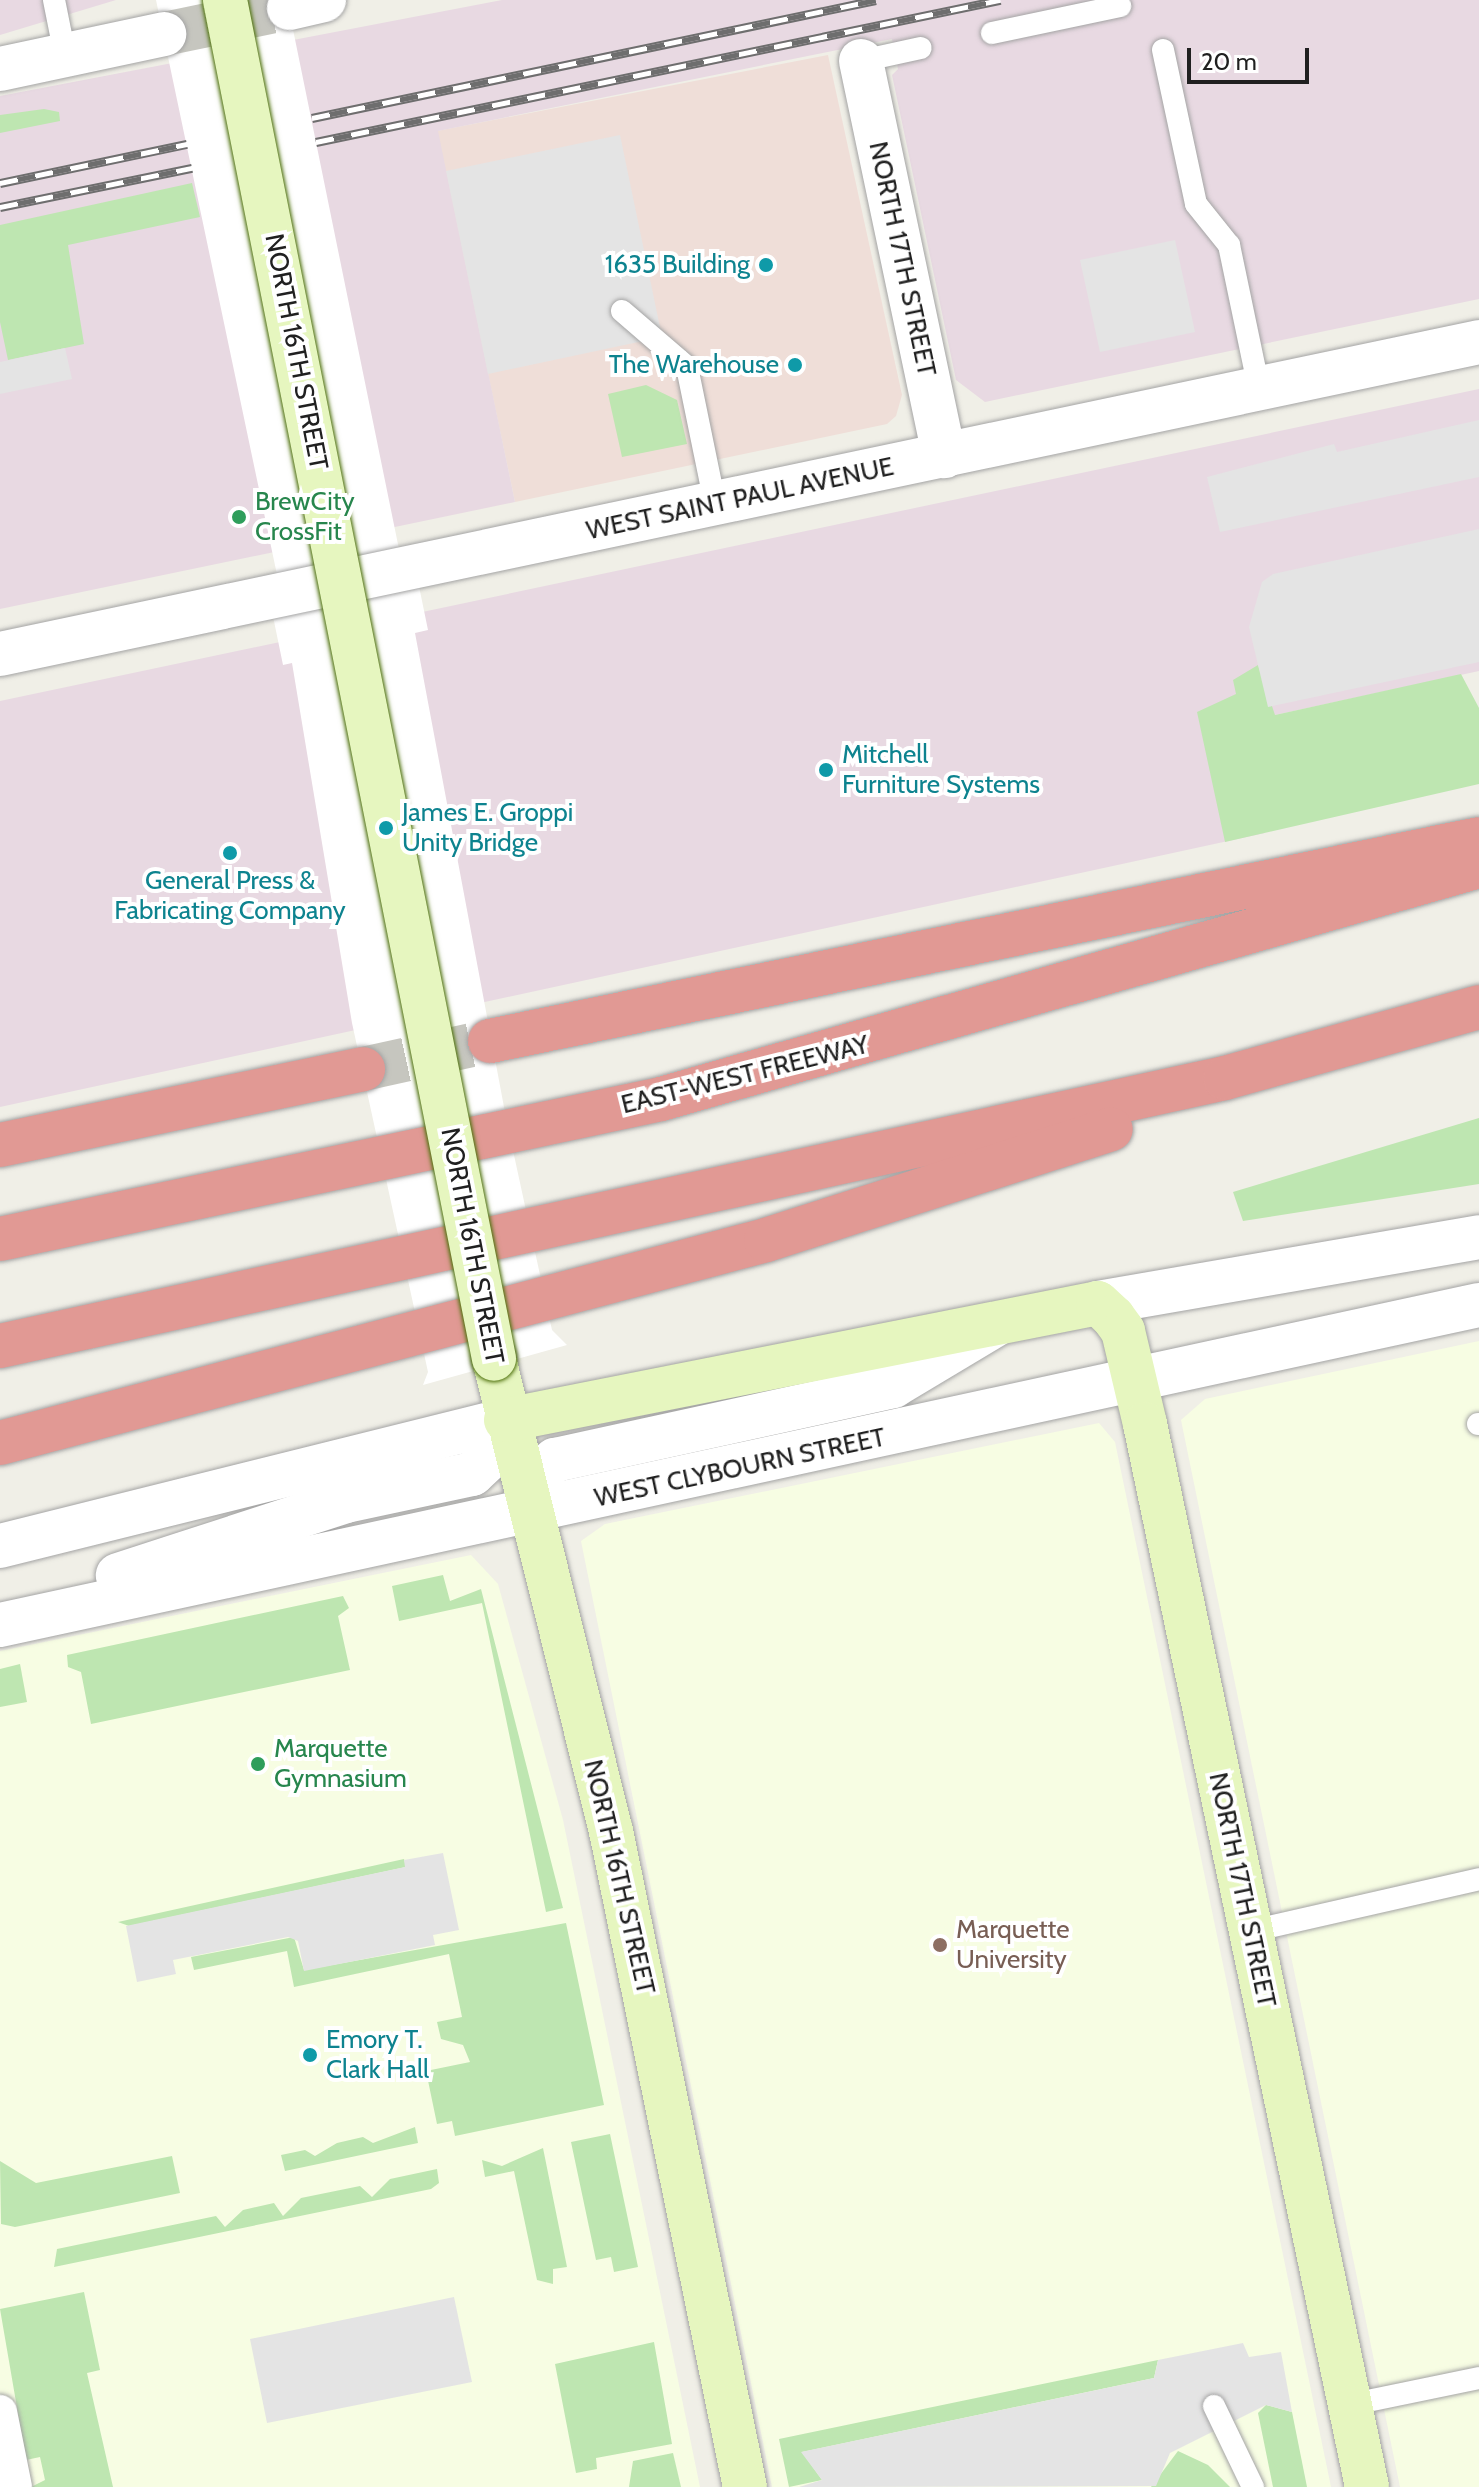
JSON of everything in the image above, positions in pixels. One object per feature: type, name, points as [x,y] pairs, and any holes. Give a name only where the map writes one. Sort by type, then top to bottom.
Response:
[{"type":"highway","points":[[490,1041],[1479,839]]},
{"type":"highway","name":"EAST-WEST FREEWAY","points":[[0,1239],[813,1060],[1479,866]]},
{"type":"highway","points":[[0,1443],[864,1211],[1479,1007]]},
{"type":"highway","points":[[0,1346],[887,1154],[1405,1030]]},
{"type":"highway","points":[[0,1145],[363,1069]]},
{"type":"highway","points":[[0,1218],[255,1185]]},
{"type":"main road","name":"NORTH 16TH STREET","points":[[225,0],[506,1420],[527,1512],[611,1831],[745,2487]]},
{"type":"main road","points":[[506,1420],[1098,1303]]},
{"type":"main road","name":"NORTH 17TH STREET","points":[[1098,1303],[1123,1331],[1136,1385],[1367,2487]]},
{"type":"street","points":[[0,69],[164,34]]},
{"type":"street","name":"NORTH 17TH STREET","points":[[861,61],[944,456]]},
{"type":"street","name":"WEST SAINT PAUL AVENUE","points":[[0,654],[1479,342]]},
{"type":"street","points":[[1098,1303],[1479,1237]]},
{"type":"street","name":"WEST CLYBOURN STREET","points":[[0,1623],[1136,1385],[1479,1305]]},
{"type":"street","points":[[527,1512],[534,1478],[555,1460],[893,1386],[995,1325]]},
{"type":"street","points":[[0,1546],[506,1420],[500,1448],[472,1474],[346,1501],[115,1576],[0,1623]]},
{"type":"street","points":[[0,2412],[15,2487]]},
{"type":"lane","points":[[54,0],[65,55]]},
{"type":"lane","points":[[992,33],[1120,6]]},
{"type":"lane","points":[[861,61],[921,48]]},
{"type":"lane","points":[[1163,50],[1196,204],[1229,245],[1259,389]]},
{"type":"lane","points":[[622,311],[687,367],[715,503]]},
{"type":"lane","points":[[1251,1931],[1479,1879]]},
{"type":"lane","points":[[1348,2405],[1479,2378]]},
{"type":"lane","points":[[1214,2406],[1253,2487]]},
{"type":"shaded area","points":[[0,0],[116,0],[0,35]]},
{"type":"shaded area","points":[[502,0],[1479,0],[1479,299],[985,402],[956,380],[892,75],[898,69],[892,39],[438,131],[515,502],[0,609],[0,96]]},
{"type":"shaded area","points":[[828,55],[902,395],[896,416],[887,424],[515,502],[437,131]]},
{"type":"shaded area","points":[[620,135],[662,337],[488,374],[446,171]]},
{"type":"shaded area","points":[[1175,240],[1195,332],[1100,352],[1080,260]]},
{"type":"shaded area","points":[[65,348],[72,379],[0,394],[0,362]]},
{"type":"shaded area","points":[[1479,389],[1479,671],[1275,715],[1265,833],[0,1107],[0,701]]},
{"type":"shaded area","points":[[1479,420],[1479,477],[1220,532],[1207,477],[1334,444],[1337,452]]},
{"type":"shaded area","points":[[1479,529],[1479,662],[1268,707],[1249,627],[1262,582],[1273,574]]},
{"type":"shaded area","points":[[1479,1341],[1479,2487],[1400,2487],[1181,1420],[1205,1399]]},
{"type":"shaded area","name":"Marquette University","points":[[1099,1423],[1115,1442],[1331,2487],[772,2487],[581,1541],[605,1524]]},
{"type":"shaded area","points":[[471,1555],[498,1584],[563,1820],[700,2487],[0,2487],[0,1651]]},
{"type":"shaded area","points":[[443,1853],[459,1930],[433,1935],[435,1945],[304,1971],[298,1941],[288,1937],[173,1960],[176,1974],[137,1982],[126,1926],[405,1867],[404,1860]]},
{"type":"shaded area","points":[[454,2297],[472,2382],[267,2423],[250,2339]]},
{"type":"shaded area","points":[[1243,2343],[1249,2357],[1281,2352],[1292,2412],[1266,2405],[1170,2453],[1156,2486],[799,2487],[822,2480],[801,2452],[1154,2378],[1158,2360]]},
{"type":"green space","points":[[44,109],[59,112],[60,121],[0,133],[0,115]]},
{"type":"green space","points":[[192,183],[200,217],[68,245],[84,344],[8,360],[0,322],[0,225]]},
{"type":"green space","points":[[646,385],[677,400],[687,444],[622,457],[608,394]]},
{"type":"green space","points":[[1258,665],[1275,715],[1461,674],[1479,708],[1479,784],[1225,842],[1197,712],[1236,694],[1233,680]]},
{"type":"green space","points":[[1479,1118],[1479,1184],[1243,1221],[1233,1192]]},
{"type":"green space","points":[[443,1575],[450,1601],[481,1589],[563,1908],[546,1912],[482,1603],[399,1621],[392,1586]]},
{"type":"green space","points":[[343,1596],[349,1608],[338,1616],[350,1670],[91,1724],[81,1672],[68,1667],[67,1655]]},
{"type":"green space","points":[[20,1664],[27,1702],[0,1707],[0,1669]]},
{"type":"green space","points":[[404,1859],[406,1867],[129,1926],[118,1922]]},
{"type":"green space","points":[[566,1923],[604,2105],[455,2136],[452,2121],[437,2124],[426,2071],[470,2062],[463,2045],[441,2039],[437,2022],[462,2017],[449,1954],[294,1987],[287,1951],[194,1970],[191,1957],[294,1937],[304,1970]]},
{"type":"green space","points":[[415,2127],[418,2143],[285,2171],[281,2155],[305,2150],[315,2156],[337,2143],[363,2137],[373,2143]]},
{"type":"green space","points":[[610,2134],[638,2267],[614,2272],[611,2257],[596,2260],[571,2142]]},
{"type":"green space","points":[[543,2148],[567,2267],[553,2269],[553,2284],[537,2280],[514,2171],[485,2177],[482,2160],[502,2166]]},
{"type":"green space","points":[[172,2156],[180,2193],[15,2227],[1,2224],[0,2161],[36,2183]]},
{"type":"green space","points":[[437,2169],[439,2183],[431,2189],[54,2267],[57,2249],[216,2216],[225,2227],[243,2210],[274,2203],[283,2216],[301,2198],[360,2186],[372,2197],[390,2179]]},
{"type":"green space","points":[[84,2292],[100,2370],[87,2373],[113,2487],[31,2487],[45,2480],[40,2457],[26,2460],[0,2309]]},
{"type":"green space","points":[[654,2342],[672,2444],[596,2458],[597,2469],[576,2473],[555,2364]]},
{"type":"green space","points":[[1158,2360],[1154,2378],[802,2452],[822,2480],[789,2487],[779,2439]]},
{"type":"green space","points":[[1266,2405],[1292,2412],[1307,2487],[1273,2487],[1258,2413]]},
{"type":"green space","points":[[1178,2451],[1208,2465],[1230,2487],[1151,2487]]},
{"type":"green space","points":[[673,2453],[681,2487],[629,2487],[633,2461]]},
{"type":"pier","name":"James E. Groppi Unity Bridge","points":[[156,0],[287,0],[402,564],[414,562],[428,630],[415,633],[507,1123],[552,1330],[567,1345],[423,1385],[428,1372],[352,1023],[292,663],[283,665],[268,592],[280,589]]},
{"type":"tunnel","points":[[164,34],[289,8]]},
{"type":"tunnel","points":[[363,1069],[490,1041]]},
{"type":"railway","points":[[312,118],[876,0]]},
{"type":"railway","points":[[316,142],[1000,0]]},
{"type":"railway","points":[[0,183],[187,144]]},
{"type":"railway","points":[[0,207],[192,168]]},
{"type":"place","name":"1635 Building","points":[[766,265]]},
{"type":"place","name":"The Warehouse","points":[[795,365]]},
{"type":"place","name":"BrewCity CrossFit","points":[[239,517]]},
{"type":"place","name":"Mitchell Furniture Systems","points":[[826,770]]},
{"type":"place","name":"James E. Groppi Unity Bridge","points":[[386,828]]},
{"type":"place","name":"General Press & Fabricating Company","points":[[230,853]]},
{"type":"place","name":"Marquette Gymnasium","points":[[258,1764]]},
{"type":"place","name":"Marquette University","points":[[940,1945]]},
{"type":"place","name":"Emory T. Clark Hall","points":[[310,2055]]}]
